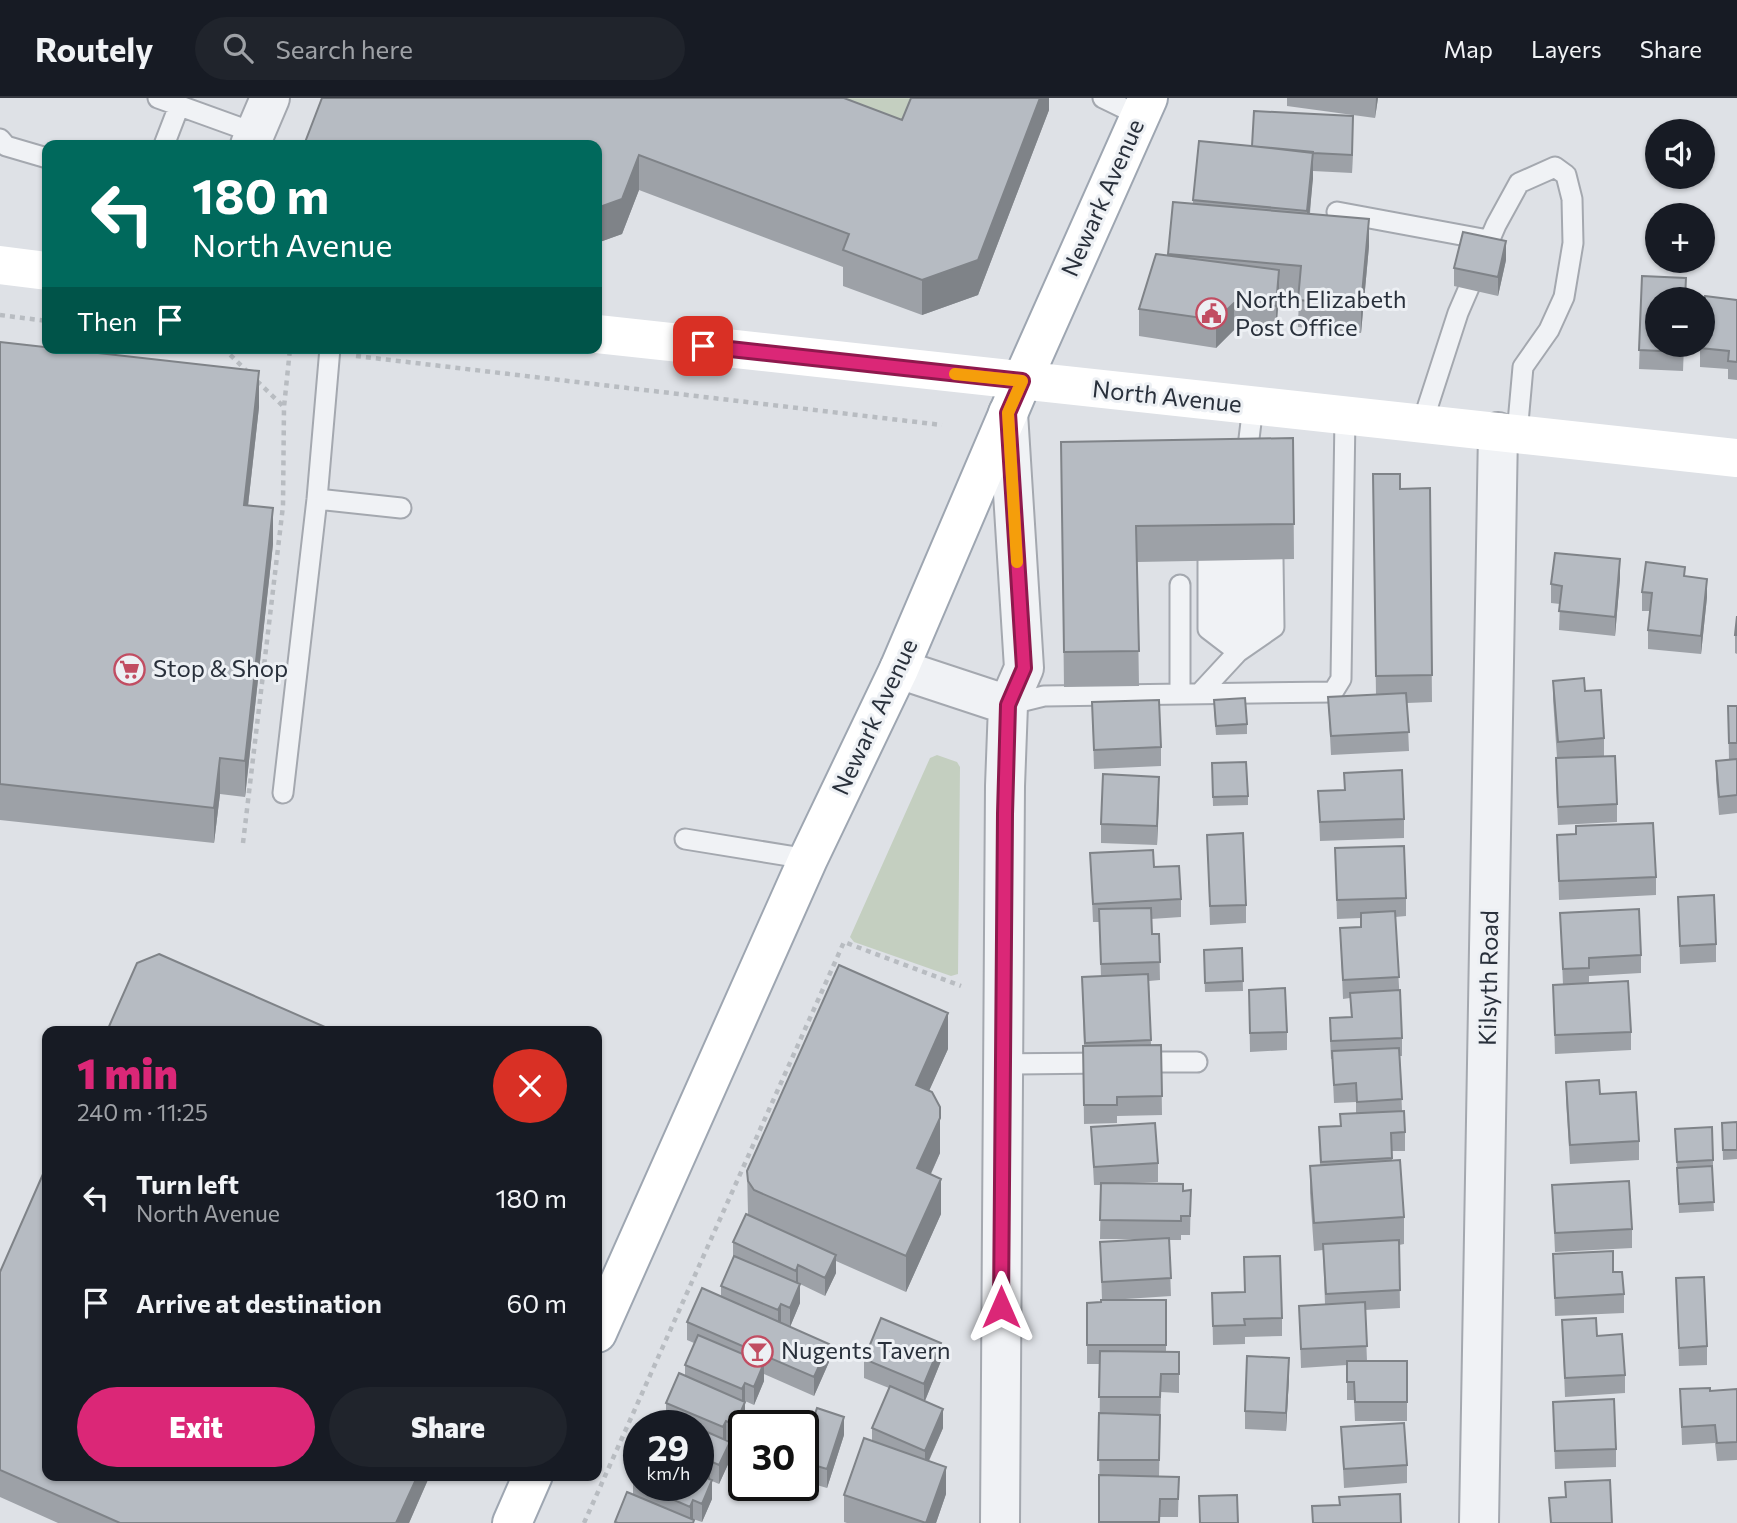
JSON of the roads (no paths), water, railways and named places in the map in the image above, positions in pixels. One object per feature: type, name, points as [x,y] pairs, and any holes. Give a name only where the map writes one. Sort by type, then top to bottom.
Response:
[{"type":"main road","name":"Newark Avenue","points":[[602,1322],[808,859],[899,669],[1015,397],[1144,107]]},
{"type":"main road","points":[[0,265],[42,270]]},
{"type":"main road","name":"North Avenue","points":[[602,335],[1015,397],[1253,406],[1737,458]]},
{"type":"main road","points":[[512,1523],[530,1481]]},
{"type":"street","points":[[252,139],[270,98]]},
{"type":"street","points":[[1000,1523],[1008,705],[1024,668],[1015,397]]},
{"type":"street","name":"Kilsyth Road","points":[[1479,1523],[1508,433]]},
{"type":"street","points":[[899,669],[1008,705]]},
{"type":"lane","points":[[158,98],[252,139]]},
{"type":"lane","points":[[1103,98],[1144,107]]},
{"type":"lane","points":[[166,140],[179,106]]},
{"type":"lane","points":[[0,139],[6,146],[42,157]]},
{"type":"lane","points":[[1422,424],[1458,313],[1489,240],[1519,183],[1555,167],[1566,175],[1572,199],[1573,243],[1564,297],[1549,330],[1523,368],[1508,433]]},
{"type":"lane","points":[[1337,212],[1489,240]]},
{"type":"lane","points":[[283,793],[317,499],[330,354]]},
{"type":"lane","points":[[1246,472],[1253,406]]},
{"type":"lane","points":[[1008,705],[1044,696],[1333,692],[1341,679],[1345,416]]},
{"type":"lane","points":[[317,499],[401,508]]},
{"type":"lane","points":[[1200,693],[1238,652],[1274,627],[1241,560],[1224,628],[1238,652]]},
{"type":"lane","points":[[1180,585],[1180,693]]},
{"type":"lane","points":[[685,839],[808,859]]},
{"type":"lane","points":[[1003,1064],[1197,1062]]},
{"type":"place","name":"North Elizabeth Post Office","points":[[1212,314]]},
{"type":"place","name":"Stop & Shop","points":[[130,669]]},
{"type":"place","name":"Nugents Tavern","points":[[758,1351]]}]
